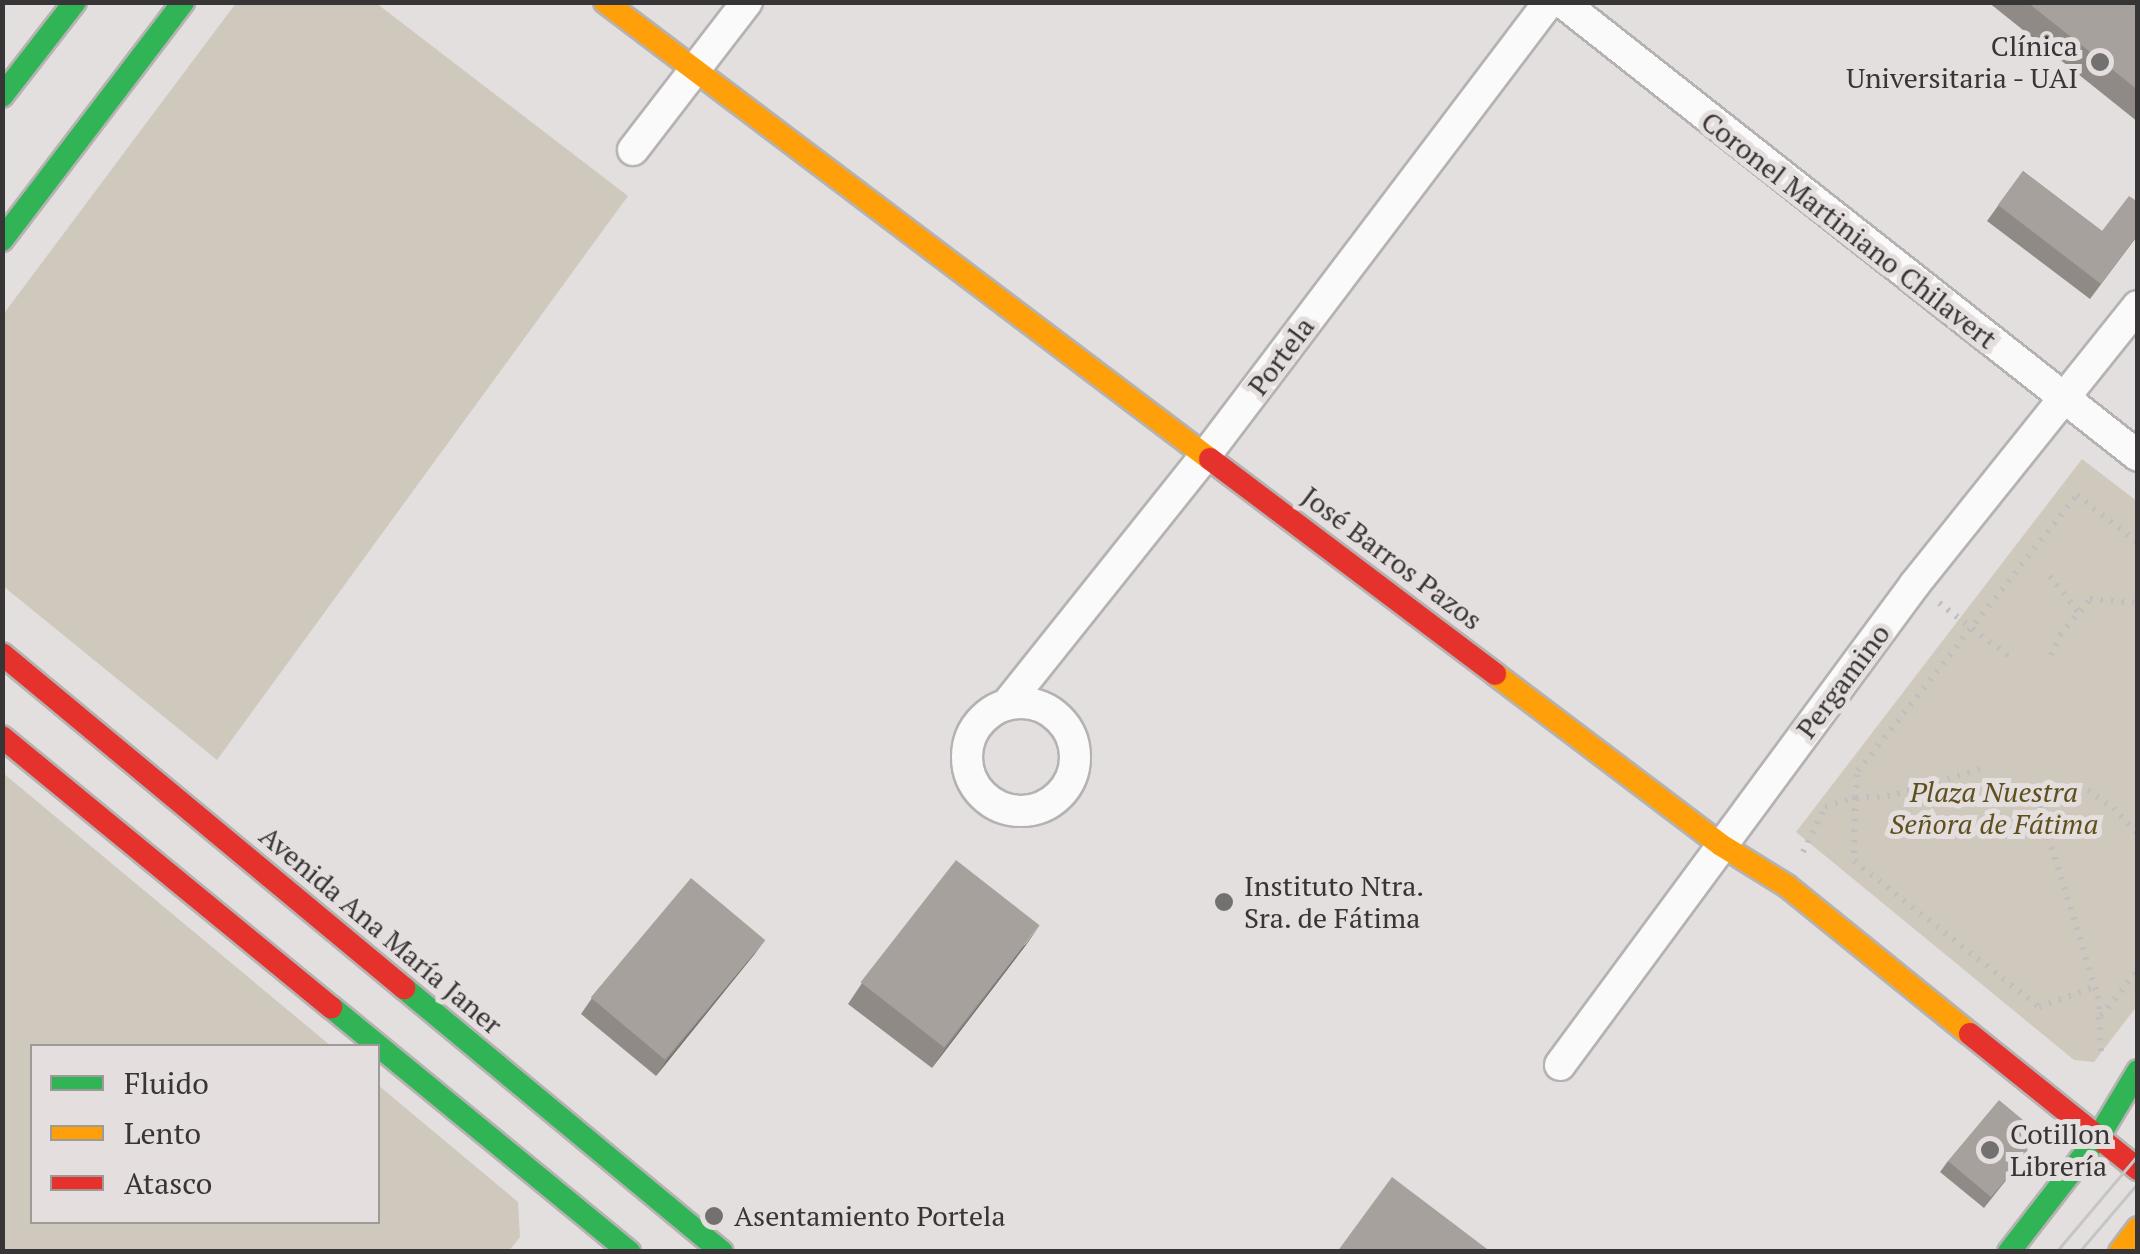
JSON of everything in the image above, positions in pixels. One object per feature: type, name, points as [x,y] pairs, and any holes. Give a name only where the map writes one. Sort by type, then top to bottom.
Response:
[{"type":"street","points":[[2,96],[75,2]]},
{"type":"street","points":[[2,240],[183,2]]},
{"type":"street","name":"José Barros Pazos","points":[[605,2],[1721,845],[1787,886],[2138,1169]]},
{"type":"street","points":[[632,150],[747,2]]},
{"type":"street","name":"Portela","points":[[1007,704],[1206,455],[1548,2]]},
{"type":"street","name":"Coronel Martiniano Chilavert","points":[[1562,2],[2064,402],[2138,456]]},
{"type":"street","name":"Pergamino","points":[[1560,1065],[1915,584],[2138,306]]},
{"type":"street","name":"Avenida Ana María Janer","points":[[2,654],[627,1212],[629,1252]]},
{"type":"street","name":"Avenida Ana María Janer","points":[[2,737],[627,1212],[722,1252]]},
{"type":"street","points":[[2009,1252],[2099,1136],[2130,1080]]},
{"type":"street","points":[[2120,1252],[2138,1228]]},
{"type":"path","points":[[2094,987],[2040,1007],[1854,861],[1858,771],[2077,494],[2138,543]]},
{"type":"path","points":[[2050,576],[2079,613]]},
{"type":"path","points":[[1915,584],[2010,657]]},
{"type":"path","points":[[2051,655],[2090,599],[2138,603]]},
{"type":"path","points":[[1787,886],[1825,807],[1856,798],[1890,796],[1980,769]]},
{"type":"path","points":[[2088,790],[2113,808],[2138,834]]},
{"type":"path","points":[[2039,807],[2094,987],[2100,1017],[2101,1072],[2130,1080]]},
{"type":"path","points":[[2100,1017],[2138,970]]},
{"type":"green space","points":[[236,3],[376,3],[628,196],[217,760],[3,586],[2,316]]},
{"type":"green space","name":"Plaza Nuestra Señora de Fátima","points":[[2082,459],[2138,502],[2137,1006],[2094,1062],[2074,1060],[1796,832]]},
{"type":"green space","points":[[3,773],[329,1044],[30,1044],[30,1224],[380,1224],[380,1087],[518,1202],[520,1237],[509,1251],[3,1251]]},
{"type":"building","points":[[2027,2],[2138,2],[2138,90]]},
{"type":"building","points":[[2023,171],[2102,231],[2129,196],[2138,202],[2138,234],[2101,284],[1998,205]]},
{"type":"building","points":[[956,860],[1040,925],[944,1047],[861,982]]},
{"type":"building","points":[[691,878],[765,940],[665,1060],[591,998]]},
{"type":"building","name":"Cotillon Librería","points":[[1999,1100],[2029,1125],[2027,1154],[1991,1197],[1948,1161]]},
{"type":"building","points":[[1392,1177],[1491,1252],[1337,1252]]},
{"type":"tram line","points":[[2056,1252],[2138,1155]]},
{"type":"tram line","points":[[2079,1252],[2138,1183]]},
{"type":"traffic: fast","points":[[2,96],[75,2]]},
{"type":"traffic: fast","points":[[2,240],[183,2]]},
{"type":"traffic: fast","points":[[404,988],[722,1252]]},
{"type":"traffic: fast","points":[[331,1007],[376,1044]]},
{"type":"traffic: fast","points":[[380,1047],[629,1252]]},
{"type":"traffic: fast","points":[[2009,1252],[2099,1136],[2138,1071]]},
{"type":"traffic: slow","points":[[605,2],[1210,459]]},
{"type":"traffic: slow","points":[[1495,674],[1721,845],[1787,886],[1970,1034]]},
{"type":"traffic: slow","points":[[2120,1252],[2138,1228]]},
{"type":"traffic: jam","points":[[1210,459],[1495,674]]},
{"type":"traffic: jam","points":[[2,654],[404,988]]},
{"type":"traffic: jam","points":[[2,737],[331,1007]]},
{"type":"traffic: jam","points":[[1970,1034],[2138,1169]]},
{"type":"place","name":"Clínica Universitaria - UAI","points":[[2100,62]]},
{"type":"place","name":"Instituto Ntra. Sra. de Fátima","points":[[1224,902]]},
{"type":"place","name":"Cotillon Librería","points":[[1990,1150]]},
{"type":"place","name":"Asentamiento Portela","points":[[714,1216]]}]
